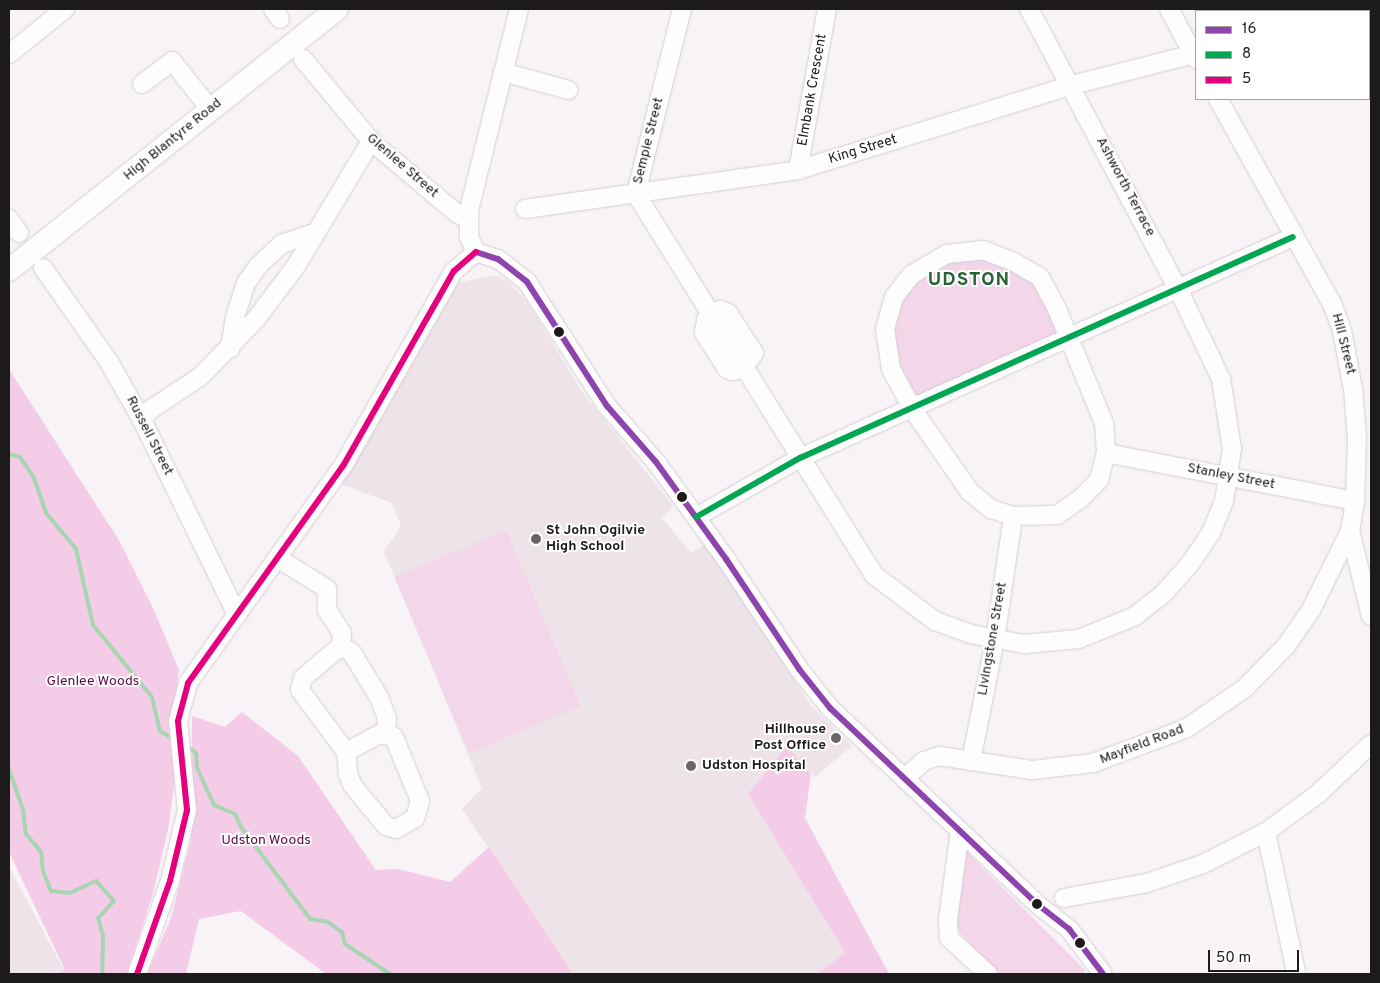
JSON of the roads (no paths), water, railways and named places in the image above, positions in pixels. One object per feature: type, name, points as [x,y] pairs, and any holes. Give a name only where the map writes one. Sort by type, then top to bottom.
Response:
[{"type":"main road","name":"High Blantyre Road","points":[[9,270],[337,9]]},
{"type":"street","points":[[9,54],[65,9]]},
{"type":"street","points":[[519,9],[502,72],[469,220],[469,237],[476,252],[498,259],[527,282],[607,406],[656,462],[799,668],[825,701],[960,831],[1069,929],[1088,950],[1103,974]]},
{"type":"street","name":"Sempie Street","points":[[682,9],[636,194],[874,575],[935,621],[995,640]]},
{"type":"street","name":"Elmbank Crescent","points":[[798,170],[827,9]]},
{"type":"street","points":[[1029,9],[1072,85]]},
{"type":"street","points":[[1169,9],[1195,57]]},
{"type":"street","name":"King Street","points":[[525,209],[798,170],[1072,85],[1195,57]]},
{"type":"street","name":"Glenlee Street","points":[[304,59],[371,141],[454,212],[469,220]]},
{"type":"street","points":[[142,84],[172,61],[211,110]]},
{"type":"street","points":[[502,72],[569,90]]},
{"type":"street","name":"Ashworth Terrace","points":[[995,640],[1024,644],[1079,639],[1135,616],[1163,594],[1190,564],[1211,533],[1229,477],[1232,449],[1221,379],[1178,289],[1072,85]]},
{"type":"street","name":"Hill Street","points":[[1219,100],[1333,306],[1342,331],[1355,418],[1355,501],[1350,531],[1371,616]]},
{"type":"street","points":[[142,420],[150,410],[201,376],[230,349],[296,266],[371,141]]},
{"type":"street","points":[[9,219],[19,233]]},
{"type":"street","points":[[230,349],[235,317],[246,283],[258,266],[282,244],[316,232]]},
{"type":"street","points":[[696,517],[800,458],[913,410],[1293,237]]},
{"type":"street","points":[[983,250],[1012,260],[1040,277],[1070,337],[1104,423],[1106,453],[1098,480],[1080,499],[1057,515],[1013,516],[991,509],[970,492],[913,410],[890,369],[885,329],[894,297],[911,275],[947,254],[983,250]]},
{"type":"street","points":[[137,974],[170,881],[187,810],[178,720],[188,683],[279,559],[343,466],[454,271],[476,252]]},
{"type":"street","name":"Russell Street","points":[[43,268],[104,354],[142,420],[237,615]]},
{"type":"street","name":"Stanley Street","points":[[1106,453],[1355,501]]},
{"type":"street","name":"Livingstone Street","points":[[971,761],[995,640],[1013,516]]},
{"type":"street","name":"Mayfield Road","points":[[905,778],[924,761],[939,756],[1033,770],[1093,763],[1188,728],[1245,688],[1286,646],[1311,610],[1350,531]]},
{"type":"street","points":[[279,559],[327,589],[327,610],[342,634],[341,646],[303,678],[300,690],[346,752],[348,774],[353,786],[386,826],[396,829],[405,827],[415,818],[420,801],[394,737],[386,734],[346,752]]},
{"type":"street","points":[[341,646],[352,653],[379,697],[387,719],[386,734]]},
{"type":"street","points":[[1064,898],[1148,883],[1203,864],[1266,832],[1319,793],[1371,744]]},
{"type":"street","points":[[960,831],[948,920],[949,938],[988,974]]},
{"type":"street","points":[[1266,832],[1296,972]]},
{"type":"waterway","points":[[9,454],[20,457],[34,478],[46,513],[76,549],[93,625],[152,697],[160,731],[175,740]]},
{"type":"waterway","points":[[186,746],[196,753],[197,768],[214,805],[235,814],[241,827],[310,919],[328,922],[342,932],[345,944],[390,974]]},
{"type":"waterway","points":[[9,769],[23,810],[26,834],[41,852],[43,871],[51,891],[70,893],[96,881],[114,901],[98,918],[103,935],[102,974]]},
{"type":"place","name":"St John Ogilvie High School","points":[[536,539]]},
{"type":"place","name":"Hillhouse Post Office","points":[[836,738]]},
{"type":"place","name":"Udston Hospital","points":[[691,766]]},
{"type":"district","name":"UDSTON","points":[[969,281]]},
{"type":"park label","name":"Glenlee Woods","points":[[93,682]]},
{"type":"park label","name":"Udston Woods","points":[[266,841]]}]
